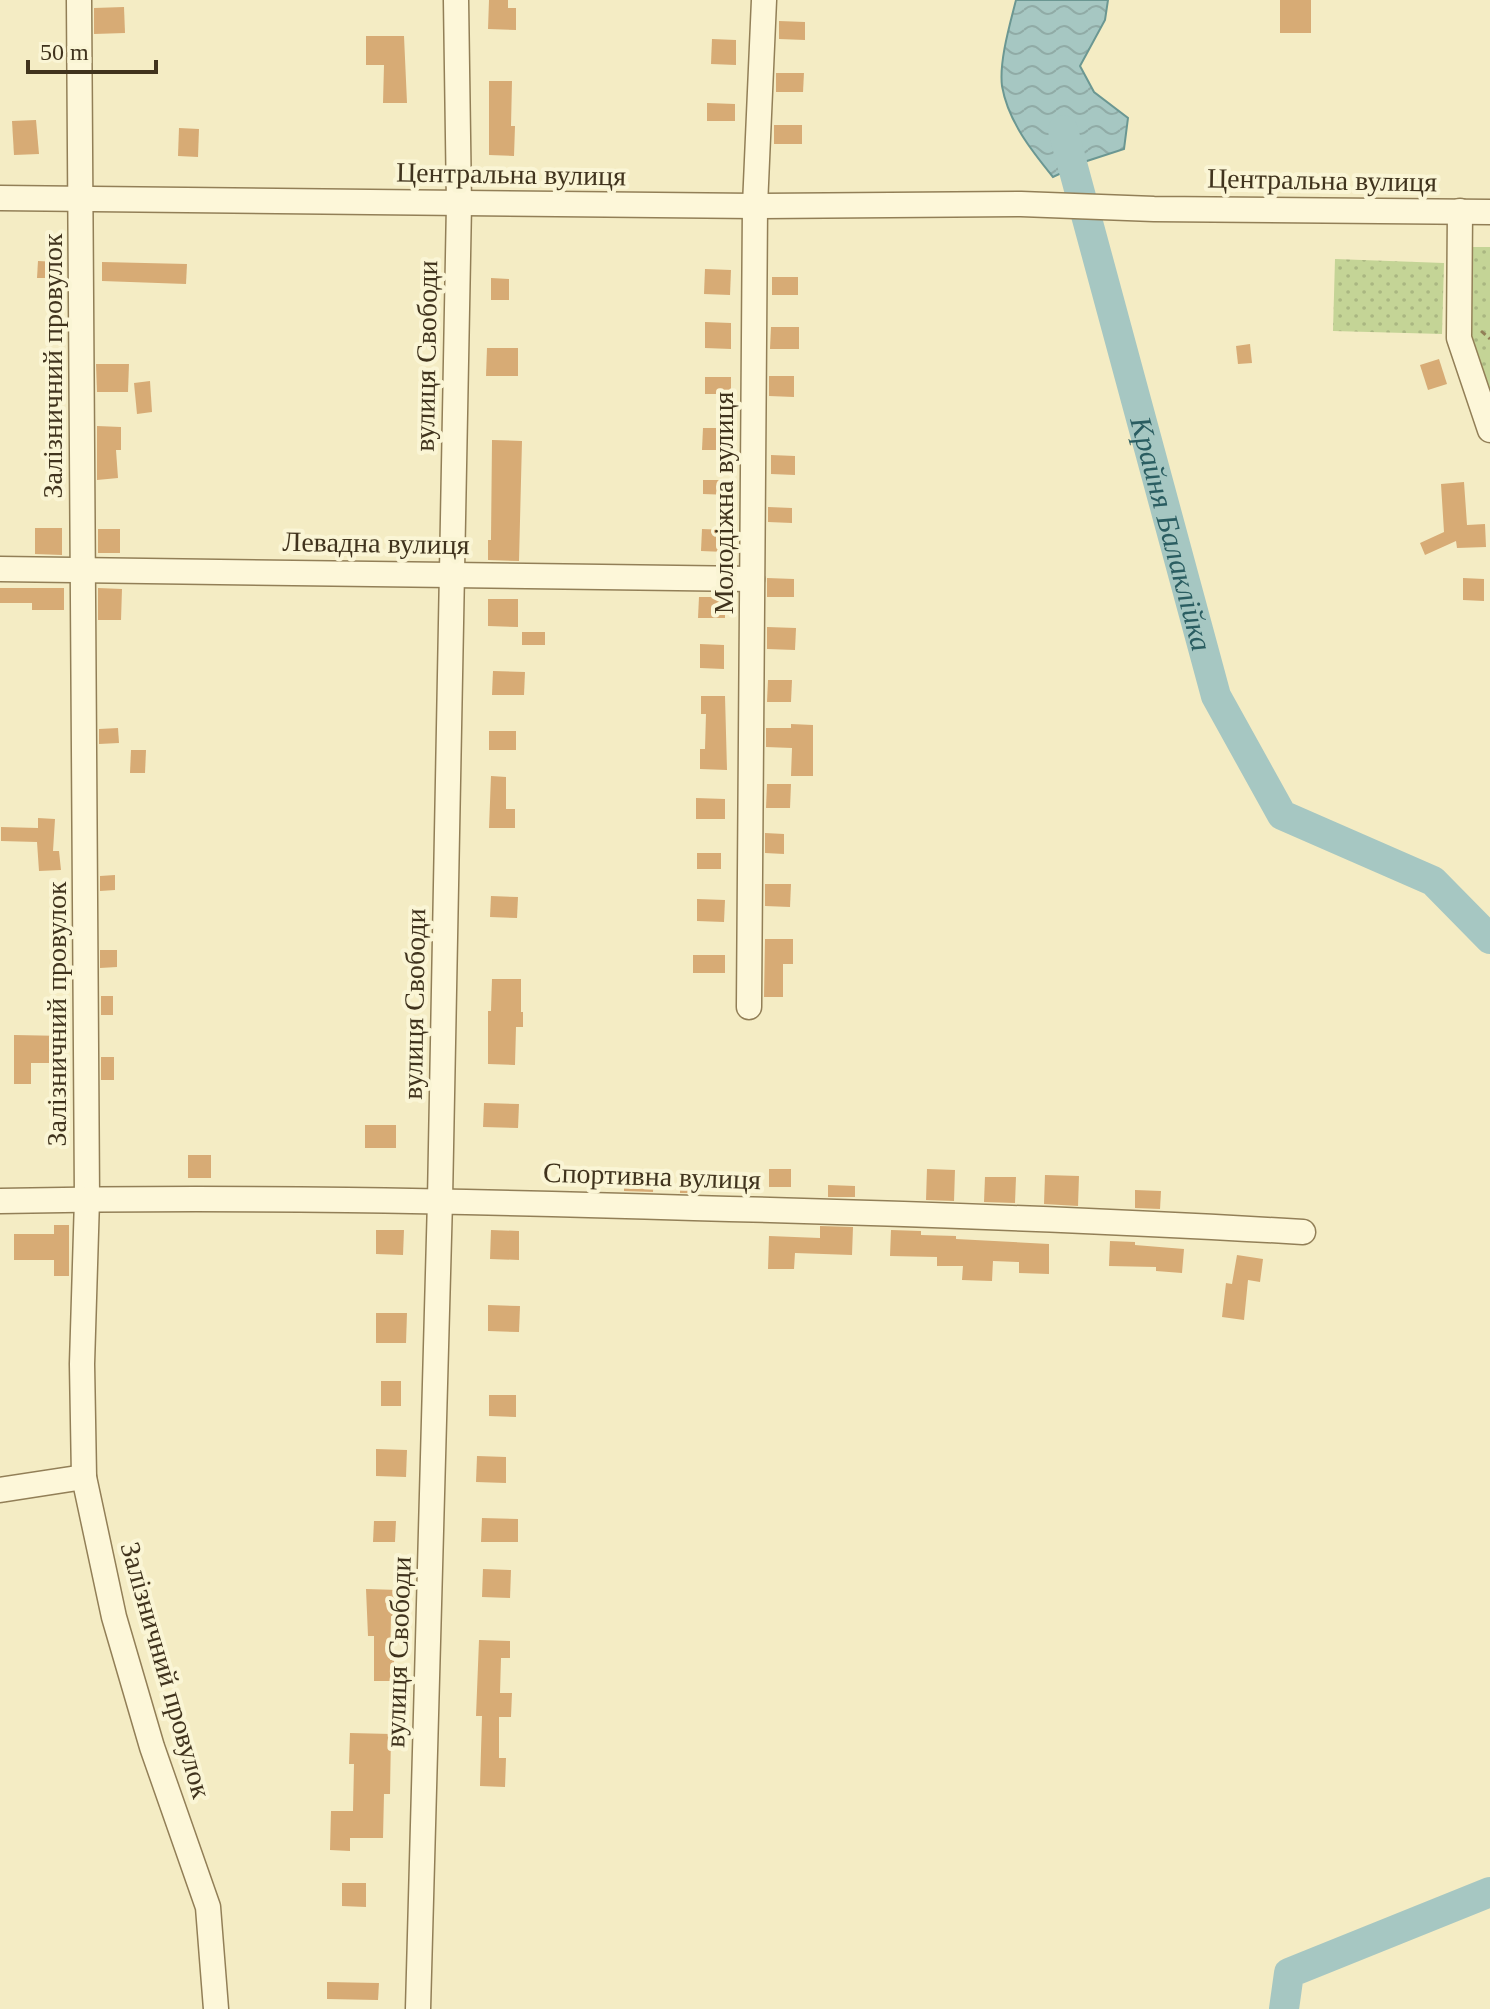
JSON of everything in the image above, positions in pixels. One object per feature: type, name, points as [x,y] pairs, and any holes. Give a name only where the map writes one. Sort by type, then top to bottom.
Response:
[{"type":"street","name":"Залізничний провулок","points":[[79,0],[87,1199],[82,1364],[84,1477],[114,1617],[152,1747],[208,1907],[216,2009]]},
{"type":"street","name":"вулиця Свободи","points":[[418,2009],[440,1200],[459,204],[456,0]]},
{"type":"street","name":"Молодіжна вулиця","points":[[749,1007],[755,206],[764,0]]},
{"type":"street","name":"Центральна вулиця","points":[[0,198],[755,206],[1021,204],[1154,209],[1490,212]]},
{"type":"street","points":[[1460,211],[1459,338],[1490,430]]},
{"type":"street","name":"Левадна вулиця","points":[[0,569],[752,579]]},
{"type":"street","name":"Спортивна вулиця","points":[[0,1201],[440,1200],[1066,1218],[1303,1232]]},
{"type":"street","points":[[0,1490],[84,1477]]},
{"type":"green space","points":[[1471,247],[1490,247],[1490,394],[1470,342]]},
{"type":"green space","points":[[1335,259],[1444,263],[1442,334],[1333,331]]},
{"type":"water","points":[[1016,0],[1108,0],[1105,20],[1080,66],[1094,92],[1128,118],[1124,149],[1087,161],[1053,177],[1029,146],[1009,111],[1001,76]]},
{"type":"building","points":[[489,0],[508,0],[508,8],[516,8],[516,30],[488,29]]},
{"type":"building","points":[[1280,0],[1311,0],[1311,33],[1280,33]]},
{"type":"building","points":[[124,7],[125,33],[94,34],[94,8]]},
{"type":"building","points":[[779,21],[805,22],[805,40],[779,39]]},
{"type":"building","points":[[366,36],[404,36],[407,103],[383,103],[384,65],[366,65]]},
{"type":"building","points":[[712,39],[736,40],[736,65],[711,64]]},
{"type":"building","points":[[776,73],[804,73],[803,92],[776,92]]},
{"type":"building","points":[[489,81],[512,81],[514,156],[489,155]]},
{"type":"building","points":[[707,103],[735,104],[735,121],[707,121]]},
{"type":"building","points":[[36,120],[39,154],[14,155],[12,121]]},
{"type":"building","points":[[774,125],[802,125],[802,144],[774,144]]},
{"type":"building","points":[[179,128],[199,129],[198,157],[178,156]]},
{"type":"building","points":[[38,261],[58,262],[57,278],[37,278]]},
{"type":"building","points":[[102,262],[187,264],[186,284],[102,281]]},
{"type":"building","points":[[705,269],[731,270],[730,295],[704,294]]},
{"type":"building","points":[[772,277],[798,277],[798,295],[772,295]]},
{"type":"building","points":[[491,278],[509,279],[509,300],[491,300]]},
{"type":"building","points":[[705,322],[731,323],[731,349],[705,348]]},
{"type":"building","points":[[771,327],[799,327],[799,349],[770,349]]},
{"type":"building","points":[[1250,344],[1252,363],[1238,364],[1236,346]]},
{"type":"building","points":[[487,348],[518,348],[518,376],[486,376]]},
{"type":"building","points":[[1439,359],[1447,384],[1428,390],[1420,365]]},
{"type":"building","points":[[96,364],[129,364],[128,392],[97,392]]},
{"type":"building","points":[[769,376],[794,376],[794,397],[769,396]]},
{"type":"building","points":[[705,377],[731,377],[731,394],[705,394]]},
{"type":"building","points":[[150,381],[152,412],[137,414],[134,383]]},
{"type":"building","points":[[97,426],[121,427],[121,450],[116,450],[118,478],[97,480]]},
{"type":"building","points":[[703,428],[730,428],[730,450],[702,450]]},
{"type":"building","points":[[492,440],[522,441],[519,561],[488,560]]},
{"type":"building","points":[[771,455],[795,456],[795,475],[771,474]]},
{"type":"building","points":[[703,480],[730,480],[730,495],[703,494]]},
{"type":"building","points":[[1464,482],[1467,525],[1485,524],[1486,547],[1457,548],[1456,541],[1425,555],[1420,543],[1444,532],[1441,484]]},
{"type":"building","points":[[768,507],[792,508],[792,523],[768,522]]},
{"type":"building","points":[[35,528],[62,528],[62,555],[35,554]]},
{"type":"building","points":[[98,529],[120,529],[120,553],[98,553]]},
{"type":"building","points":[[702,529],[726,530],[725,552],[701,551]]},
{"type":"building","points":[[767,578],[794,579],[794,597],[767,597]]},
{"type":"building","points":[[1463,578],[1484,579],[1484,601],[1463,600]]},
{"type":"building","points":[[0,588],[64,588],[64,610],[32,610],[32,603],[0,603]]},
{"type":"building","points":[[98,588],[122,589],[121,620],[98,620]]},
{"type":"building","points":[[699,597],[725,597],[725,618],[698,618]]},
{"type":"building","points":[[488,599],[518,599],[518,627],[488,626]]},
{"type":"building","points":[[767,627],[796,628],[795,650],[767,649]]},
{"type":"building","points":[[522,632],[545,632],[545,645],[522,645]]},
{"type":"building","points":[[700,644],[724,645],[724,669],[700,668]]},
{"type":"building","points":[[493,671],[525,672],[524,695],[492,695]]},
{"type":"building","points":[[768,680],[792,680],[791,702],[767,702]]},
{"type":"building","points":[[701,696],[725,696],[727,770],[700,769],[700,749],[705,749],[706,714],[701,714]]},
{"type":"building","points":[[791,724],[813,725],[813,776],[791,776],[792,748],[766,747],[766,728],[791,728]]},
{"type":"building","points":[[118,728],[119,743],[99,744],[99,729]]},
{"type":"building","points":[[489,731],[516,731],[516,750],[489,750]]},
{"type":"building","points":[[131,750],[146,750],[145,773],[130,773]]},
{"type":"building","points":[[491,776],[506,777],[506,809],[515,809],[515,828],[489,828]]},
{"type":"building","points":[[767,784],[791,784],[790,808],[766,808]]},
{"type":"building","points":[[696,798],[725,799],[725,819],[696,819]]},
{"type":"building","points":[[38,818],[55,819],[53,851],[59,851],[61,870],[39,871],[37,842],[1,841],[1,827],[38,828]]},
{"type":"building","points":[[765,833],[784,834],[784,854],[765,853]]},
{"type":"building","points":[[697,853],[721,853],[721,869],[697,869]]},
{"type":"building","points":[[115,875],[115,890],[100,891],[100,876]]},
{"type":"building","points":[[765,884],[791,884],[790,907],[765,906]]},
{"type":"building","points":[[491,896],[518,897],[517,918],[490,917]]},
{"type":"building","points":[[697,899],[725,900],[724,922],[697,921]]},
{"type":"building","points":[[765,939],[793,939],[793,964],[783,964],[783,997],[764,997]]},
{"type":"building","points":[[100,950],[117,950],[117,967],[100,968]]},
{"type":"building","points":[[693,955],[725,955],[725,973],[693,973]]},
{"type":"building","points":[[492,979],[521,979],[523,1027],[516,1027],[515,1065],[488,1064],[488,1011],[491,1011]]},
{"type":"building","points":[[101,996],[113,996],[113,1015],[101,1015]]},
{"type":"building","points":[[14,1035],[66,1036],[66,1063],[31,1063],[31,1084],[14,1084]]},
{"type":"building","points":[[101,1057],[114,1057],[114,1080],[101,1080]]},
{"type":"building","points":[[484,1103],[519,1104],[518,1128],[483,1127]]},
{"type":"building","points":[[365,1125],[396,1125],[396,1148],[365,1148]]},
{"type":"building","points":[[188,1155],[211,1155],[211,1178],[188,1178]]},
{"type":"building","points":[[624,1169],[654,1169],[653,1192],[624,1191]]},
{"type":"building","points":[[769,1169],[791,1169],[791,1187],[769,1187]]},
{"type":"building","points":[[927,1169],[955,1170],[954,1201],[926,1200]]},
{"type":"building","points":[[680,1174],[695,1174],[695,1193],[680,1193]]},
{"type":"building","points":[[1045,1175],[1079,1176],[1078,1206],[1044,1204]]},
{"type":"building","points":[[985,1177],[1016,1177],[1015,1203],[984,1202]]},
{"type":"building","points":[[828,1185],[855,1186],[855,1197],[828,1197]]},
{"type":"building","points":[[1135,1190],[1161,1191],[1160,1209],[1135,1208]]},
{"type":"building","points":[[54,1225],[69,1225],[69,1276],[54,1276],[54,1260],[14,1260],[14,1234],[54,1234]]},
{"type":"building","points":[[820,1226],[853,1227],[852,1255],[795,1253],[794,1269],[768,1269],[769,1236],[820,1238]]},
{"type":"building","points":[[376,1230],[404,1230],[403,1255],[376,1254]]},
{"type":"building","points":[[491,1230],[519,1231],[519,1260],[490,1259]]},
{"type":"building","points":[[891,1230],[921,1231],[921,1235],[956,1236],[956,1239],[1049,1244],[1049,1274],[1019,1273],[1019,1262],[993,1261],[992,1281],[962,1280],[963,1266],[937,1266],[937,1257],[890,1256]]},
{"type":"building","points":[[1110,1241],[1184,1249],[1182,1273],[1156,1271],[1156,1267],[1109,1266]]},
{"type":"building","points":[[1237,1255],[1263,1259],[1260,1282],[1248,1280],[1244,1320],[1222,1317],[1226,1283],[1232,1284]]},
{"type":"building","points":[[488,1305],[520,1306],[519,1332],[488,1331]]},
{"type":"building","points":[[376,1313],[407,1313],[406,1343],[376,1343]]},
{"type":"building","points":[[381,1381],[401,1381],[401,1406],[381,1406]]},
{"type":"building","points":[[489,1395],[516,1395],[516,1417],[489,1416]]},
{"type":"building","points":[[376,1449],[407,1450],[406,1477],[376,1476]]},
{"type":"building","points":[[477,1456],[506,1457],[506,1483],[476,1482]]},
{"type":"building","points":[[482,1518],[518,1519],[518,1542],[481,1542]]},
{"type":"building","points":[[374,1521],[396,1521],[395,1542],[373,1542]]},
{"type":"building","points":[[483,1569],[511,1570],[510,1598],[482,1597]]},
{"type":"building","points":[[366,1589],[399,1590],[399,1616],[391,1616],[390,1660],[394,1660],[394,1681],[374,1681],[374,1636],[368,1636]]},
{"type":"building","points":[[479,1640],[510,1641],[510,1658],[501,1658],[500,1693],[512,1693],[511,1717],[499,1717],[499,1758],[506,1758],[505,1787],[480,1786],[482,1716],[476,1716]]},
{"type":"building","points":[[350,1733],[391,1734],[390,1794],[384,1794],[383,1838],[350,1838],[350,1851],[330,1850],[331,1811],[353,1811],[354,1764],[349,1764]]},
{"type":"building","points":[[342,1883],[366,1883],[366,1907],[342,1906]]},
{"type":"building","points":[[327,1982],[379,1983],[378,2000],[327,1999]]},
{"type":"waterway","name":"Крайня Балаклійка","points":[[1063,130],[1216,696],[1282,815],[1433,881],[1490,939]]},
{"type":"waterway","name":"Крайня Балаклійка","points":[[1284,2009],[1289,1973],[1490,1892]]}]
